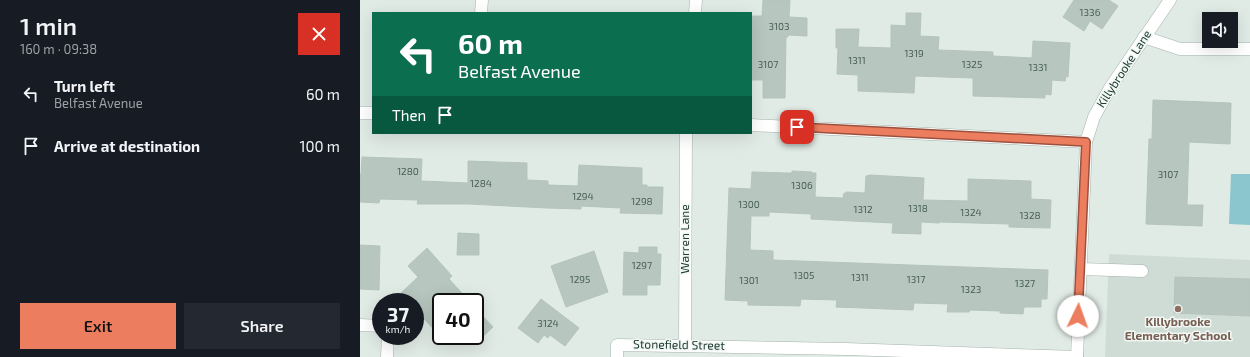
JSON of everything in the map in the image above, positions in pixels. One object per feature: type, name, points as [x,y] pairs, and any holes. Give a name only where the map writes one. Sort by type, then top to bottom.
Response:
[{"type":"street","points":[[482,0],[482,12]]},
{"type":"street","points":[[695,12],[696,0]]},
{"type":"street","name":"Killybrooke Lane","points":[[1077,357],[1086,142],[1094,117],[1107,94],[1170,0]]},
{"type":"street","points":[[1144,38],[1180,49],[1250,49]]},
{"type":"street","points":[[360,113],[372,113]]},
{"type":"street","points":[[752,125],[1086,142]]},
{"type":"street","name":"Warren Lane","points":[[685,345],[686,134]]},
{"type":"street","points":[[1081,269],[1142,271]]},
{"type":"street","points":[[360,325],[372,326]]},
{"type":"street","points":[[387,357],[388,345]]},
{"type":"street","name":"Stonefield Street","points":[[617,357],[617,345],[685,345],[846,353],[1077,357]]},
{"type":"shaded area","name":"Killybrooke Elementary School","points":[[1109,254],[1250,260],[1250,357],[1105,357]]},
{"type":"water","points":[[1231,174],[1250,174],[1250,225],[1229,224]]},
{"type":"building","points":[[763,0],[790,0],[789,17],[807,18],[807,36],[788,35],[788,37],[786,37],[785,98],[763,98],[763,80],[752,80],[752,16],[762,16]]},
{"type":"building","points":[[1074,0],[1109,0],[1118,6],[1102,29],[1090,21],[1084,31],[1063,17]]},
{"type":"building","points":[[906,13],[921,13],[920,36],[939,37],[938,50],[993,52],[993,56],[1032,58],[1033,41],[1070,43],[1068,77],[1066,76],[1065,81],[1052,80],[1051,95],[1045,94],[1045,98],[973,96],[973,78],[915,76],[914,93],[858,91],[858,75],[837,74],[838,48],[836,48],[836,29],[859,29],[858,47],[891,48],[891,25],[906,26]]},
{"type":"building","points":[[1153,100],[1231,103],[1230,144],[1189,142],[1187,205],[1203,205],[1202,226],[1146,224],[1149,139],[1152,139]]},
{"type":"building","points":[[362,157],[422,159],[421,181],[468,183],[468,161],[527,163],[527,180],[548,181],[548,185],[578,186],[579,165],[642,168],[642,185],[647,185],[647,187],[663,187],[662,214],[620,213],[621,208],[581,206],[581,209],[469,204],[417,204],[418,200],[380,199],[379,203],[360,202],[360,174]]},
{"type":"building","points":[[792,171],[816,173],[815,197],[843,198],[844,193],[846,194],[846,192],[865,193],[866,176],[870,175],[924,178],[923,200],[968,201],[968,179],[1031,181],[1031,199],[1051,200],[1050,228],[1009,227],[1009,224],[921,222],[921,234],[892,233],[893,223],[811,219],[811,214],[769,212],[769,216],[751,216],[750,250],[773,251],[773,260],[1048,270],[1047,299],[1041,299],[1041,307],[1024,307],[1023,314],[1000,313],[1000,311],[970,310],[969,312],[947,312],[948,304],[914,303],[913,310],[836,307],[837,300],[801,299],[800,306],[748,305],[748,301],[725,300],[729,188],[751,189],[752,172],[792,173]]},
{"type":"building","points":[[458,233],[479,234],[479,255],[457,255]]},
{"type":"building","points":[[360,245],[380,246],[379,290],[360,289]]},
{"type":"building","points":[[639,247],[657,247],[657,254],[661,254],[660,285],[647,285],[647,295],[623,295],[624,252],[639,253]]},
{"type":"building","points":[[427,248],[452,276],[449,279],[462,293],[432,293],[432,327],[424,319],[424,293],[401,293],[418,277],[408,266]]},
{"type":"building","points":[[594,251],[608,292],[566,307],[551,266]]},
{"type":"building","points":[[1175,277],[1250,279],[1250,316],[1174,313]]},
{"type":"building","points":[[541,299],[579,328],[565,346],[550,335],[548,338],[544,335],[538,343],[518,328]]},
{"type":"building","points":[[484,318],[493,327],[484,336]]},
{"type":"place","name":"Killybrooke Elementary School","points":[[1178,309]]},
{"type":"route","points":[[797,127],[1086,142],[1078,316]]}]
